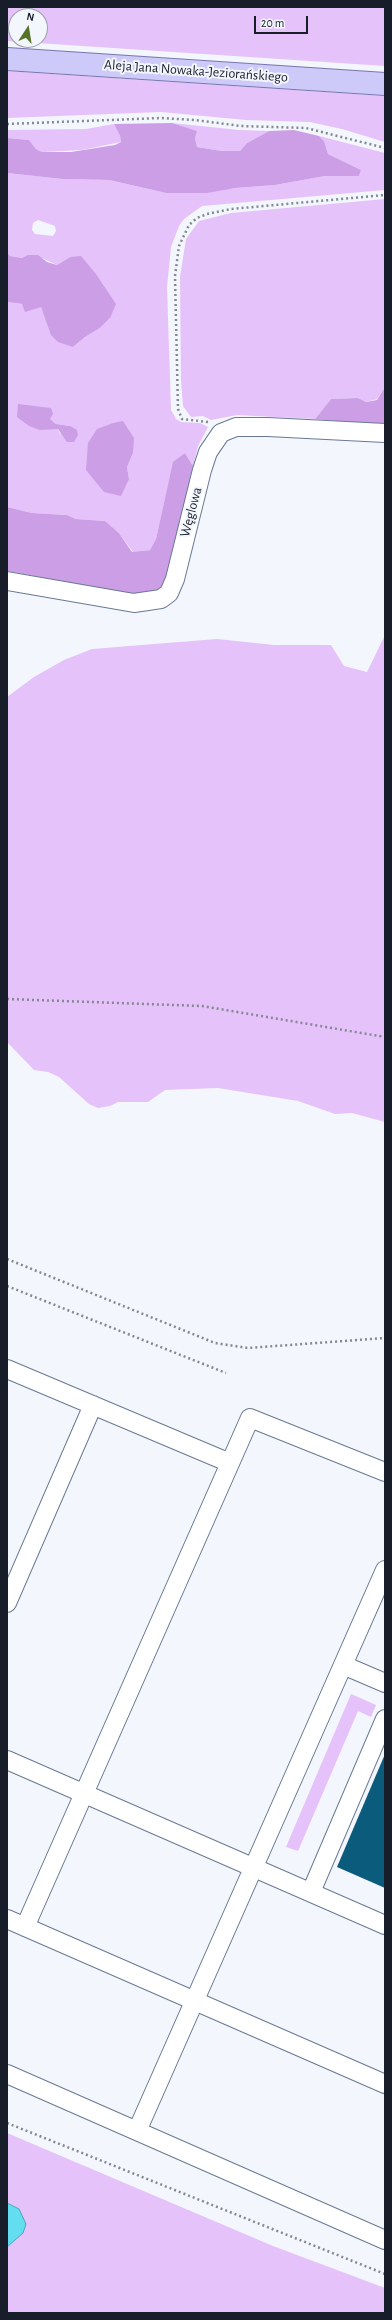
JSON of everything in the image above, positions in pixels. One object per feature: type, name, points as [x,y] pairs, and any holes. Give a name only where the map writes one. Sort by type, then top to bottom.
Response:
[{"type":"main road","name":"Aleja Jana Nowaka-Jeziorańskiego","points":[[7,59],[385,84]]},
{"type":"street","points":[[221,433],[236,427],[268,427],[385,434]]},
{"type":"street","name":"Węglowa","points":[[7,581],[134,603],[161,599],[169,593],[175,579],[202,470],[208,452],[221,433]]},
{"type":"street","points":[[7,1369],[230,1463]]},
{"type":"street","points":[[7,1604],[93,1405]]},
{"type":"street","points":[[25,1927],[250,1418],[385,1472]]},
{"type":"street","points":[[137,2131],[255,1868],[385,1570]]},
{"type":"street","points":[[343,1666],[385,1683]]},
{"type":"street","points":[[311,1892],[385,1719]]},
{"type":"street","points":[[7,1760],[385,1925]]},
{"type":"street","points":[[7,1919],[385,2084]]},
{"type":"street","points":[[7,2074],[385,2240]]},
{"type":"path","points":[[7,124],[161,118],[195,120],[241,126],[306,128],[385,148]]},
{"type":"path","points":[[221,433],[205,420],[182,419],[178,409],[175,276],[179,246],[189,225],[197,218],[207,214],[231,209],[385,195]]},
{"type":"path","points":[[7,998],[202,1006],[385,1037]]},
{"type":"path","points":[[7,1259],[215,1343],[248,1348],[385,1338]]},
{"type":"path","points":[[7,1286],[226,1374]]},
{"type":"path","points":[[7,2123],[385,2274]]},
{"type":"shaded area","points":[[7,7],[385,7],[385,66],[48,44],[48,8],[8,8],[8,41]]},
{"type":"shaded area","points":[[7,71],[385,96],[385,142],[342,129],[310,122],[246,120],[161,112],[7,118]]},
{"type":"shaded area","points":[[172,123],[239,130],[269,131],[247,143],[240,151],[222,151],[197,147],[195,138],[196,131]]},
{"type":"shaded area","points":[[172,123],[197,131],[195,138],[197,147],[222,151],[240,151],[247,143],[269,131],[294,130],[319,136],[324,141],[328,154],[361,170],[359,176],[325,176],[275,185],[235,188],[207,193],[166,193],[109,180],[62,179],[7,173],[7,138],[29,140],[36,149],[42,152],[71,152],[115,145],[121,142],[120,136],[114,124]]},
{"type":"shaded area","points":[[114,124],[120,136],[121,142],[82,150],[42,152],[36,149],[29,140],[7,138],[7,130],[86,129]]},
{"type":"shaded area","points":[[319,136],[385,153],[385,190],[202,206],[184,219],[179,226],[171,247],[167,287],[171,410],[176,419],[181,422],[200,423],[208,427],[198,446],[193,466],[185,453],[170,477],[156,539],[150,550],[133,552],[119,533],[105,521],[76,519],[67,515],[32,513],[7,507],[7,302],[41,307],[45,317],[73,347],[85,337],[100,328],[110,318],[103,284],[89,267],[70,257],[57,265],[42,258],[22,258],[10,256],[7,252],[7,173],[62,179],[109,180],[166,193],[275,185],[325,176],[359,176],[361,170],[328,154],[324,141]],"holes":[[[38,220],[55,226],[56,231],[53,236],[35,234],[32,230],[33,223]],[[46,407],[52,414],[50,419],[56,424],[70,426],[60,434],[58,429],[53,429]],[[88,443],[133,453],[127,467],[129,479]]]},
{"type":"shaded area","points":[[385,199],[385,387],[377,399],[366,402],[358,398],[331,399],[315,419],[237,415],[211,420],[203,416],[191,417],[183,406],[181,381],[180,277],[186,239],[199,221],[231,213]]},
{"type":"shaded area","points":[[7,252],[10,256],[22,258],[28,255],[38,255],[47,262],[57,265],[70,257],[81,256],[96,274],[116,304],[110,318],[100,328],[85,337],[73,347],[58,342],[51,335],[41,307],[25,312],[22,304],[7,302]]},
{"type":"shaded area","points":[[385,387],[385,426],[315,419],[331,399],[358,398],[366,402],[377,400]]},
{"type":"shaded area","points":[[18,404],[51,408],[53,414],[50,419],[56,424],[70,426],[77,430],[78,435],[74,442],[67,442],[58,429],[40,430],[29,426],[17,417]]},
{"type":"shaded area","points":[[123,421],[134,438],[133,453],[127,467],[129,479],[121,496],[104,492],[86,470],[88,443],[97,429]]},
{"type":"shaded area","points":[[185,453],[193,466],[167,578],[161,588],[150,594],[137,595],[7,571],[7,507],[32,513],[67,515],[76,519],[105,521],[119,533],[132,552],[150,550],[156,539],[173,462]]},
{"type":"shaded area","points":[[385,635],[385,1122],[352,1113],[335,1114],[298,1101],[218,1088],[165,1090],[148,1102],[118,1102],[110,1106],[98,1108],[89,1104],[59,1077],[48,1072],[34,1070],[7,1042],[7,697],[34,677],[64,660],[92,649],[217,639],[274,645],[331,645],[344,666],[367,672]]},
{"type":"shaded area","points":[[351,1694],[376,1705],[371,1717],[358,1711],[298,1851],[286,1847]]},
{"type":"shaded area","points":[[7,2133],[273,2246],[385,2288],[385,2313],[7,2313],[7,2247],[23,2233],[19,2209],[7,2203]]},
{"type":"water","points":[[7,2203],[19,2209],[26,2224],[23,2233],[7,2247]]},
{"type":"building","points":[[385,1754],[385,1888],[337,1867]]}]
